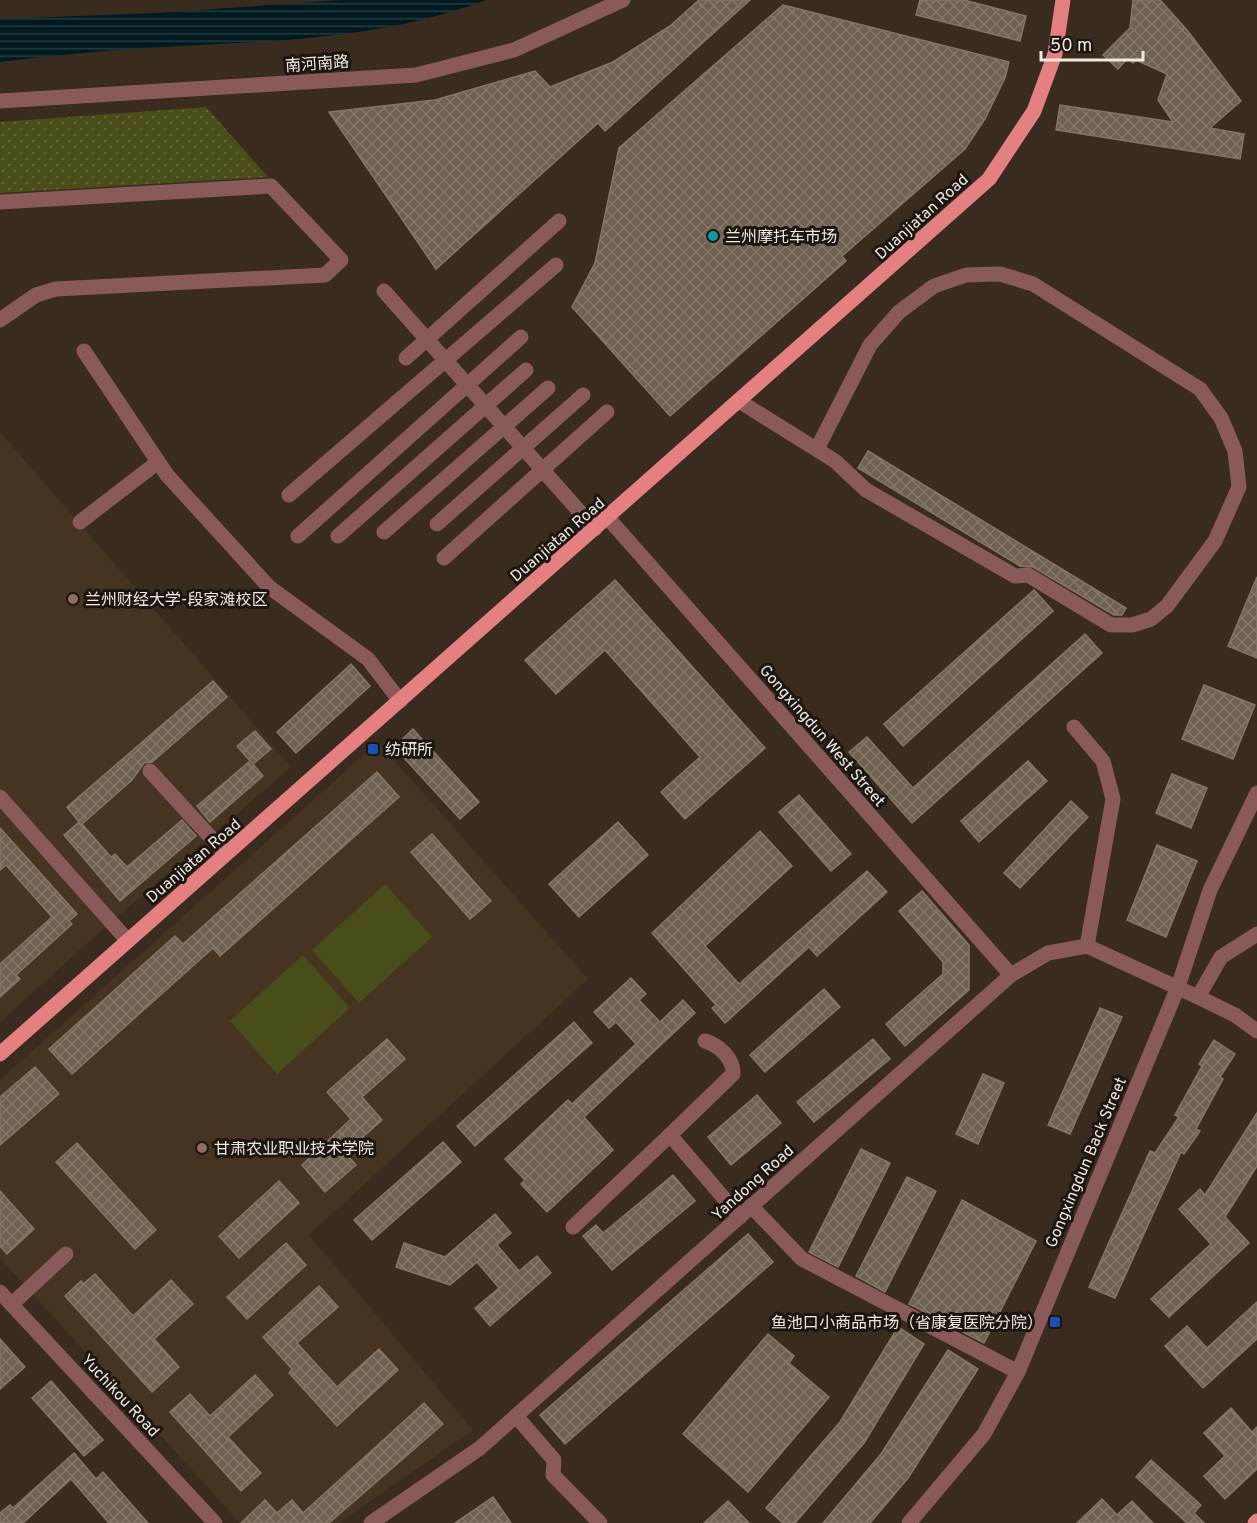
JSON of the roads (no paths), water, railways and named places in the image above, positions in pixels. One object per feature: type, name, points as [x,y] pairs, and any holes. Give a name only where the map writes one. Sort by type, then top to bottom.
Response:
[{"type":"main road","name":"Duanjiatan Road","points":[[0,1054],[989,179],[1034,111],[1055,54],[1063,0]]},
{"type":"street","name":"南河南路","points":[[0,101],[416,75],[514,50],[623,0]]},
{"type":"street","points":[[0,202],[272,186],[341,260],[325,275],[56,290],[36,295],[0,320]]},
{"type":"street","points":[[406,358],[559,221]]},
{"type":"street","points":[[289,495],[555,265]]},
{"type":"street","points":[[739,401],[836,461],[866,490],[1015,576],[1028,575],[1111,625],[1132,625],[1151,619],[1167,606],[1215,541],[1239,487],[1234,451],[1230,440],[1221,418],[1200,389],[1033,284],[1000,274],[966,275],[934,286],[899,312],[870,345],[817,449]]},
{"type":"street","points":[[384,291],[595,529]]},
{"type":"street","points":[[298,536],[521,337]]},
{"type":"street","points":[[84,351],[158,462],[268,587],[368,658],[400,701]]},
{"type":"street","points":[[338,536],[526,370]]},
{"type":"street","points":[[384,532],[548,388]]},
{"type":"street","points":[[437,524],[583,395]]},
{"type":"street","points":[[444,558],[607,412]]},
{"type":"street","points":[[80,522],[158,462]]},
{"type":"street","name":"Gongxingdun West Street","points":[[608,518],[1011,975]]},
{"type":"street","points":[[1074,727],[1103,761],[1113,799],[1087,946],[1235,1015],[1257,1031]]},
{"type":"street","points":[[150,771],[226,854]]},
{"type":"street","name":"Gongxingdun Back Street","points":[[909,1523],[984,1434],[1018,1372],[1178,987],[1209,890],[1257,793]]},
{"type":"street","points":[[0,797],[128,941]]},
{"type":"street","points":[[1198,997],[1221,957],[1257,934]]},
{"type":"street","name":"Yandong Road","points":[[371,1523],[480,1448],[1011,975],[1048,953],[1087,946]]},
{"type":"street","points":[[573,1227],[733,1074],[732,1065],[723,1052],[705,1041]]},
{"type":"street","points":[[670,1135],[740,1217]]},
{"type":"street","points":[[752,1206],[802,1259],[1018,1372]]},
{"type":"street","points":[[12,1304],[66,1254]]},
{"type":"street","name":"Yuchikou Road","points":[[0,1292],[215,1523]]},
{"type":"street","points":[[516,1416],[554,1460],[553,1475],[600,1523]]},
{"type":"water","points":[[341,0],[486,0],[444,14],[360,32],[275,41],[109,51],[0,62],[0,19],[156,13]]},
{"type":"place","name":"兰州摩托车市场","points":[[713,236]]},
{"type":"place","name":"兰州财经大学-段家滩校区","points":[[73,599]]},
{"type":"place","name":"纺研所","points":[[373,749]]},
{"type":"place","name":"甘肃农业职业技术学院","points":[[202,1148]]},
{"type":"place","name":"鱼池口小商品市场（省康复医院分院）","points":[[1055,1322]]}]
